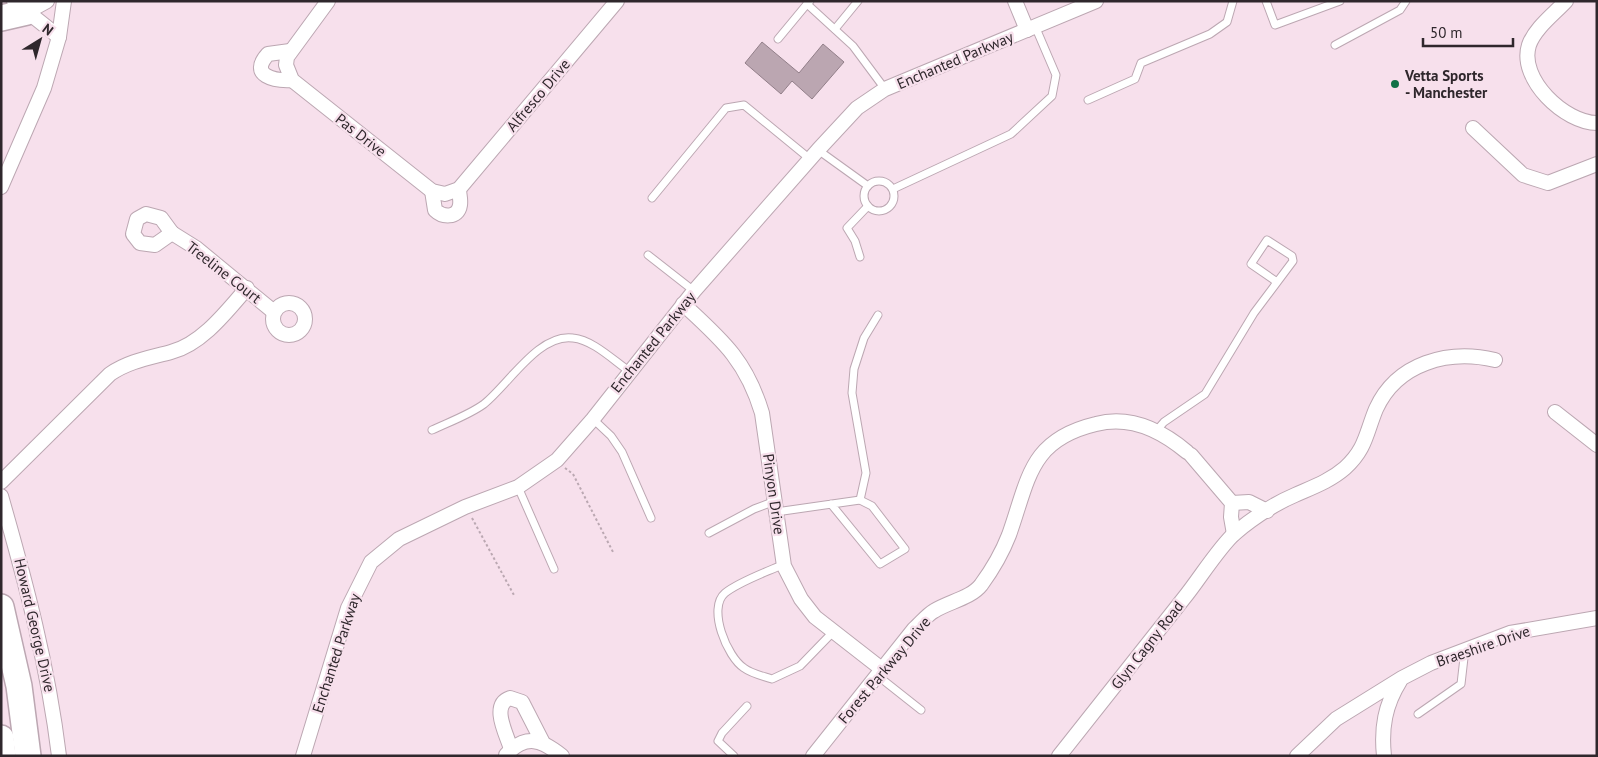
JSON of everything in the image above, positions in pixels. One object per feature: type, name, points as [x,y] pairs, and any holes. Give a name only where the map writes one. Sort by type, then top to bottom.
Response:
[{"type":"highway","points":[[1,18],[29,5]]},
{"type":"highway","points":[[1,607],[19,686],[28,756]]},
{"type":"highway","points":[[1,738],[3,756]]},
{"type":"street","points":[[1,187],[44,88],[59,36],[64,1]]},
{"type":"street","points":[[290,51],[268,54],[264,58],[262,69],[268,78],[272,80],[292,80],[286,64],[290,51],[328,1]]},
{"type":"street","points":[[1014,1],[1031,28]]},
{"type":"street","name":"Enchanted Parkway","points":[[304,756],[348,608],[371,562],[399,539],[466,507],[518,487],[557,460],[593,419],[694,291],[856,108],[885,89],[1096,1]]},
{"type":"street","points":[[1566,1],[1533,35],[1526,57],[1531,75],[1542,92],[1573,118],[1586,123],[1597,122]]},
{"type":"street","name":"Alfresco Drive","points":[[459,189],[614,2]]},
{"type":"street","points":[[29,5],[59,36]]},
{"type":"street","name":"Pas Drive","points":[[292,80],[438,193]]},
{"type":"street","points":[[1473,128],[1522,175],[1548,183],[1597,164]]},
{"type":"street","points":[[459,189],[461,204],[459,210],[445,216],[434,210],[438,193],[459,189]]},
{"type":"street","name":"Treeline Court","points":[[172,233],[196,248],[274,312]]},
{"type":"street","points":[[1,482],[110,374],[123,365],[172,352],[190,343],[225,313],[247,288]]},
{"type":"street","name":"Pinyon Drive","points":[[683,304],[727,345],[741,363],[756,394],[762,413],[784,564],[801,599],[815,618],[881,673]]},
{"type":"street","name":"Glyn Cagny Road","points":[[1060,756],[1234,534],[1289,498],[1331,479],[1359,453],[1368,435],[1376,410],[1388,388],[1403,374],[1420,365],[1454,356],[1481,357],[1494,360]]},
{"type":"street","points":[[1555,412],[1597,445]]},
{"type":"street","name":"Forest Parkway Drive","points":[[813,756],[881,673],[914,629],[933,612],[979,588],[999,557],[1009,535],[1025,482],[1047,447],[1066,433],[1106,421],[1157,430],[1189,453],[1232,502]]},
{"type":"street","name":"Howard George Drive","points":[[1,496],[42,648],[50,686],[59,756]]},
{"type":"street","points":[[1234,534],[1230,517],[1232,502],[1249,502],[1267,511]]},
{"type":"street","name":"Braeshire Drive","points":[[1297,756],[1336,719],[1402,678],[1465,649],[1510,633],[1597,618]]},
{"type":"street","points":[[1384,756],[1382,736],[1385,713],[1392,694],[1402,678]]},
{"type":"street","points":[[542,741],[532,740],[508,753],[500,710],[503,702],[510,698],[522,702],[542,741],[562,756]]},
{"type":"lane","points":[[834,29],[858,1]]},
{"type":"lane","points":[[1088,100],[1135,79],[1142,63],[1210,34],[1227,22],[1233,1]]},
{"type":"lane","points":[[1266,1],[1275,25],[1340,1]]},
{"type":"lane","points":[[1335,45],[1400,10],[1406,1]]},
{"type":"lane","points":[[778,39],[809,3],[834,29],[854,46],[885,89]]},
{"type":"lane","points":[[893,189],[1011,134],[1052,96],[1056,75],[1031,28]]},
{"type":"lane","points":[[652,198],[726,108],[744,105],[815,155],[868,186]]},
{"type":"lane","points":[[883,181],[893,189],[894,200],[890,208],[881,212],[868,206],[864,197],[868,186],[873,182],[883,181]]},
{"type":"lane","points":[[860,257],[855,241],[847,228],[868,206]]},
{"type":"lane","points":[[1157,430],[1164,422],[1205,394],[1254,313],[1277,282],[1293,259],[1267,240],[1251,264],[1277,282]]},
{"type":"lane","points":[[648,254],[694,291]]},
{"type":"lane","points":[[860,500],[866,473],[852,393],[854,369],[864,338],[878,315]]},
{"type":"lane","points":[[432,430],[483,404],[543,346],[557,338],[575,338],[592,345],[629,371]]},
{"type":"lane","points":[[593,419],[611,436],[622,452],[651,518]]},
{"type":"lane","points":[[518,487],[554,569]]},
{"type":"lane","points":[[709,533],[754,509],[860,500],[872,506],[905,549],[880,564],[830,504]]},
{"type":"lane","points":[[784,564],[724,594],[718,604],[719,629],[736,660],[743,668],[772,679],[800,666],[833,632]]},
{"type":"lane","points":[[1418,714],[1461,684],[1465,649]]},
{"type":"lane","points":[[881,673],[921,710]]},
{"type":"lane","points":[[734,756],[718,741],[722,733],[747,706]]},
{"type":"path","points":[[557,460],[573,474],[613,552]]},
{"type":"path","points":[[466,507],[515,597]]},
{"type":"building","points":[[762,42],[799,73],[823,44],[844,62],[812,99],[792,81],[781,94],[745,63]]},
{"type":"place","name":"Vetta Sports - Manchester","points":[[1395,84]]}]
